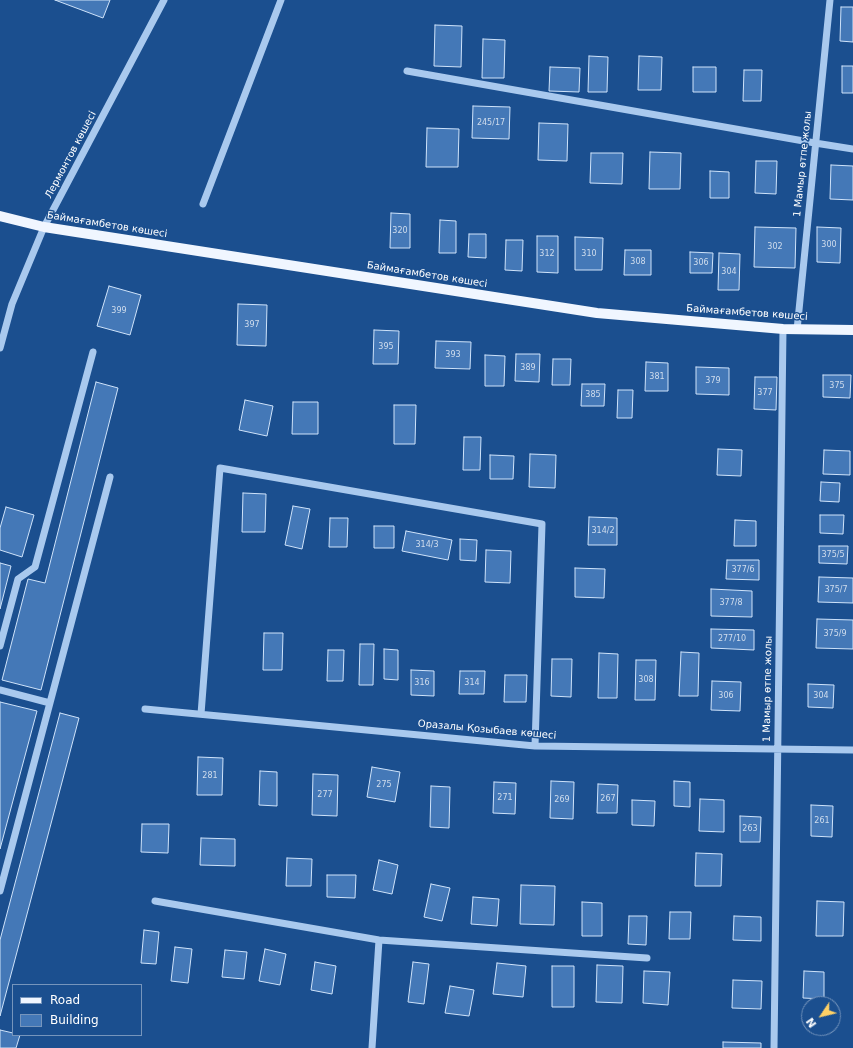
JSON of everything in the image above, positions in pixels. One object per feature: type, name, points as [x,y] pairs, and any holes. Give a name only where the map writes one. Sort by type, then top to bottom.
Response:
[{"type":"main road","name":"Баймағамбетов көшесі","points":[[0,216],[44,227],[598,313],[797,330],[853,330]]},
{"type":"street","name":"Лермонтов көшесі","points":[[0,348],[12,304],[44,227],[164,0]]},
{"type":"street","points":[[203,204],[281,0]]},
{"type":"street","name":"1 Мамыр өтпе жолы","points":[[797,330],[830,0]]},
{"type":"street","points":[[407,71],[853,149]]},
{"type":"street","name":"1 Мамыр өтпе жолы","points":[[774,1048],[783,329]]},
{"type":"street","points":[[0,646],[18,579],[35,567],[92,352]]},
{"type":"street","points":[[201,714],[220,468],[542,524],[535,746]]},
{"type":"street","points":[[0,891],[110,477]]},
{"type":"street","points":[[0,690],[50,703]]},
{"type":"street","name":"Оразалы Қозыбаев көшесі","points":[[145,709],[535,746],[853,750]]},
{"type":"street","points":[[155,901],[379,940],[647,958]]},
{"type":"street","points":[[372,1048],[379,940]]},
{"type":"building","points":[[55,0],[110,0],[103,18]]},
{"type":"building","points":[[841,7],[853,7],[853,42],[840,41]]},
{"type":"building","points":[[435,25],[462,26],[461,67],[434,66]]},
{"type":"building","points":[[483,39],[505,40],[504,78],[482,78]]},
{"type":"building","points":[[589,56],[608,57],[607,92],[588,92]]},
{"type":"building","points":[[639,56],[662,57],[661,90],[638,90]]},
{"type":"building","points":[[842,66],[853,66],[853,93],[842,93]]},
{"type":"building","points":[[550,67],[580,68],[579,92],[549,91]]},
{"type":"building","points":[[693,67],[716,67],[716,92],[693,92]]},
{"type":"building","points":[[744,70],[762,70],[761,101],[743,101]]},
{"type":"building","points":[[473,106],[510,107],[509,139],[472,138]]},
{"type":"building","points":[[539,123],[568,124],[567,161],[538,160]]},
{"type":"building","points":[[427,128],[459,129],[458,167],[426,167]]},
{"type":"building","points":[[650,152],[681,153],[680,189],[649,189]]},
{"type":"building","points":[[591,153],[623,153],[622,184],[590,183]]},
{"type":"building","points":[[756,161],[777,161],[776,194],[755,193]]},
{"type":"building","points":[[831,165],[853,166],[853,200],[830,199]]},
{"type":"building","points":[[710,171],[729,172],[729,198],[710,198]]},
{"type":"building","points":[[391,213],[410,214],[410,248],[390,248]]},
{"type":"building","points":[[440,220],[456,221],[456,253],[439,253]]},
{"type":"building","points":[[755,227],[796,228],[795,268],[754,267]]},
{"type":"building","points":[[817,227],[841,228],[840,263],[817,262]]},
{"type":"building","points":[[469,234],[486,234],[486,258],[468,257]]},
{"type":"building","points":[[537,236],[558,236],[558,273],[537,272]]},
{"type":"building","points":[[575,237],[603,238],[602,270],[575,270]]},
{"type":"building","points":[[506,240],[523,240],[522,271],[505,270]]},
{"type":"building","points":[[625,250],[651,250],[651,275],[624,275]]},
{"type":"building","points":[[690,252],[713,253],[712,273],[690,273]]},
{"type":"building","points":[[719,253],[740,254],[739,290],[718,290]]},
{"type":"building","points":[[109,286],[141,295],[130,335],[97,326]]},
{"type":"building","points":[[238,304],[267,305],[266,346],[237,345]]},
{"type":"building","points":[[374,330],[399,331],[398,364],[373,364]]},
{"type":"building","points":[[436,341],[471,342],[470,369],[435,368]]},
{"type":"building","points":[[516,354],[540,354],[539,382],[515,381]]},
{"type":"building","points":[[485,355],[505,356],[504,386],[485,386]]},
{"type":"building","points":[[553,359],[571,359],[570,385],[552,385]]},
{"type":"building","points":[[646,362],[668,363],[668,391],[645,391]]},
{"type":"building","points":[[696,367],[729,368],[729,395],[696,394]]},
{"type":"building","points":[[823,375],[851,375],[850,398],[823,397]]},
{"type":"building","points":[[755,377],[777,377],[776,410],[754,409]]},
{"type":"building","points":[[96,382],[118,388],[41,690],[2,680],[28,579],[45,583]]},
{"type":"building","points":[[582,384],[605,384],[604,406],[581,406]]},
{"type":"building","points":[[618,390],[633,390],[632,418],[617,418]]},
{"type":"building","points":[[245,400],[273,406],[267,436],[239,430]]},
{"type":"building","points":[[293,402],[318,402],[318,434],[292,434]]},
{"type":"building","points":[[394,405],[416,405],[415,444],[394,444]]},
{"type":"building","points":[[464,437],[481,437],[480,470],[463,470]]},
{"type":"building","points":[[718,449],[742,450],[741,476],[717,475]]},
{"type":"building","points":[[824,450],[850,451],[850,475],[823,474]]},
{"type":"building","points":[[530,454],[556,455],[555,488],[529,487]]},
{"type":"building","points":[[490,455],[514,456],[513,479],[490,479]]},
{"type":"building","points":[[821,482],[840,483],[839,502],[820,501]]},
{"type":"building","points":[[243,493],[266,494],[265,532],[242,532]]},
{"type":"building","points":[[293,506],[310,509],[302,549],[285,545]]},
{"type":"building","points":[[6,507],[34,515],[22,557],[0,550],[0,528]]},
{"type":"building","points":[[820,515],[844,515],[843,534],[820,533]]},
{"type":"building","points":[[589,517],[617,518],[617,545],[588,545]]},
{"type":"building","points":[[330,518],[348,518],[347,547],[329,547]]},
{"type":"building","points":[[735,520],[756,521],[756,546],[734,546]]},
{"type":"building","points":[[374,526],[394,526],[394,548],[374,548]]},
{"type":"building","points":[[406,531],[452,540],[448,560],[402,551]]},
{"type":"building","points":[[460,539],[477,540],[476,561],[460,560]]},
{"type":"building","points":[[819,546],[848,546],[847,564],[819,563]]},
{"type":"building","points":[[486,550],[511,551],[510,583],[485,582]]},
{"type":"building","points":[[727,560],[759,560],[759,580],[726,579]]},
{"type":"building","points":[[0,563],[11,566],[0,609]]},
{"type":"building","points":[[575,568],[605,569],[604,598],[575,597]]},
{"type":"building","points":[[819,577],[853,578],[853,603],[818,602]]},
{"type":"building","points":[[711,589],[752,591],[752,617],[711,616]]},
{"type":"building","points":[[817,619],[853,620],[853,649],[816,648]]},
{"type":"building","points":[[711,629],[754,630],[754,650],[711,648]]},
{"type":"building","points":[[264,633],[283,633],[282,670],[263,670]]},
{"type":"building","points":[[360,644],[374,644],[373,685],[359,685]]},
{"type":"building","points":[[384,649],[398,650],[398,680],[384,679]]},
{"type":"building","points":[[328,650],[344,650],[343,681],[327,681]]},
{"type":"building","points":[[681,652],[699,653],[698,696],[679,696]]},
{"type":"building","points":[[599,653],[618,654],[617,698],[598,698]]},
{"type":"building","points":[[552,659],[572,659],[571,697],[551,696]]},
{"type":"building","points":[[636,660],[656,660],[655,700],[635,700]]},
{"type":"building","points":[[411,670],[434,671],[434,696],[411,695]]},
{"type":"building","points":[[460,671],[485,671],[484,694],[459,694]]},
{"type":"building","points":[[505,675],[527,675],[526,702],[504,702]]},
{"type":"building","points":[[712,681],[741,682],[740,711],[711,710]]},
{"type":"building","points":[[808,684],[834,685],[833,708],[808,707]]},
{"type":"building","points":[[0,702],[37,711],[0,849]]},
{"type":"building","points":[[60,713],[79,718],[0,1016],[0,940]]},
{"type":"building","points":[[198,757],[223,758],[222,795],[197,795]]},
{"type":"building","points":[[372,767],[400,772],[395,802],[367,797]]},
{"type":"building","points":[[260,771],[277,772],[277,806],[259,805]]},
{"type":"building","points":[[313,774],[338,775],[337,816],[312,815]]},
{"type":"building","points":[[551,781],[574,782],[573,819],[550,818]]},
{"type":"building","points":[[674,781],[690,782],[690,807],[674,806]]},
{"type":"building","points":[[494,782],[516,783],[515,814],[493,813]]},
{"type":"building","points":[[598,784],[618,785],[617,813],[597,813]]},
{"type":"building","points":[[431,786],[450,787],[449,828],[430,827]]},
{"type":"building","points":[[700,799],[724,800],[724,832],[699,831]]},
{"type":"building","points":[[632,800],[655,801],[654,826],[632,825]]},
{"type":"building","points":[[811,805],[833,806],[832,837],[811,836]]},
{"type":"building","points":[[740,816],[761,817],[760,842],[740,842]]},
{"type":"building","points":[[142,824],[169,824],[168,853],[141,852]]},
{"type":"building","points":[[201,838],[235,839],[235,866],[200,865]]},
{"type":"building","points":[[696,853],[722,854],[721,886],[695,886]]},
{"type":"building","points":[[287,858],[312,859],[311,886],[286,886]]},
{"type":"building","points":[[379,860],[398,865],[392,894],[373,890]]},
{"type":"building","points":[[327,875],[356,875],[355,898],[327,897]]},
{"type":"building","points":[[431,884],[450,888],[442,921],[424,917]]},
{"type":"building","points":[[521,885],[555,886],[554,925],[520,924]]},
{"type":"building","points":[[473,897],[499,899],[497,926],[471,924]]},
{"type":"building","points":[[817,901],[844,902],[843,936],[816,936]]},
{"type":"building","points":[[582,902],[602,903],[602,936],[582,936]]},
{"type":"building","points":[[670,912],[691,912],[690,939],[669,939]]},
{"type":"building","points":[[629,916],[647,916],[646,945],[628,944]]},
{"type":"building","points":[[734,916],[761,917],[761,941],[733,940]]},
{"type":"building","points":[[144,930],[159,932],[156,964],[141,963]]},
{"type":"building","points":[[175,947],[192,949],[188,983],[171,981]]},
{"type":"building","points":[[265,949],[286,954],[280,985],[259,981]]},
{"type":"building","points":[[225,950],[247,952],[244,979],[222,977]]},
{"type":"building","points":[[315,962],[336,966],[332,994],[311,990]]},
{"type":"building","points":[[413,962],[429,964],[424,1004],[408,1002]]},
{"type":"building","points":[[497,963],[526,966],[523,997],[493,994]]},
{"type":"building","points":[[597,965],[623,966],[622,1003],[596,1002]]},
{"type":"building","points":[[552,966],[574,966],[574,1007],[552,1007]]},
{"type":"building","points":[[644,971],[670,972],[668,1005],[643,1003]]},
{"type":"building","points":[[804,971],[824,972],[824,996],[803,996]]},
{"type":"building","points":[[733,980],[762,981],[761,1009],[732,1008]]},
{"type":"building","points":[[450,986],[474,990],[469,1016],[445,1013]]},
{"type":"building","points":[[0,1030],[12,1033],[12,1036],[20,1036],[16,1048],[0,1048]]},
{"type":"building","points":[[723,1042],[761,1043],[761,1048],[723,1048]]}]
